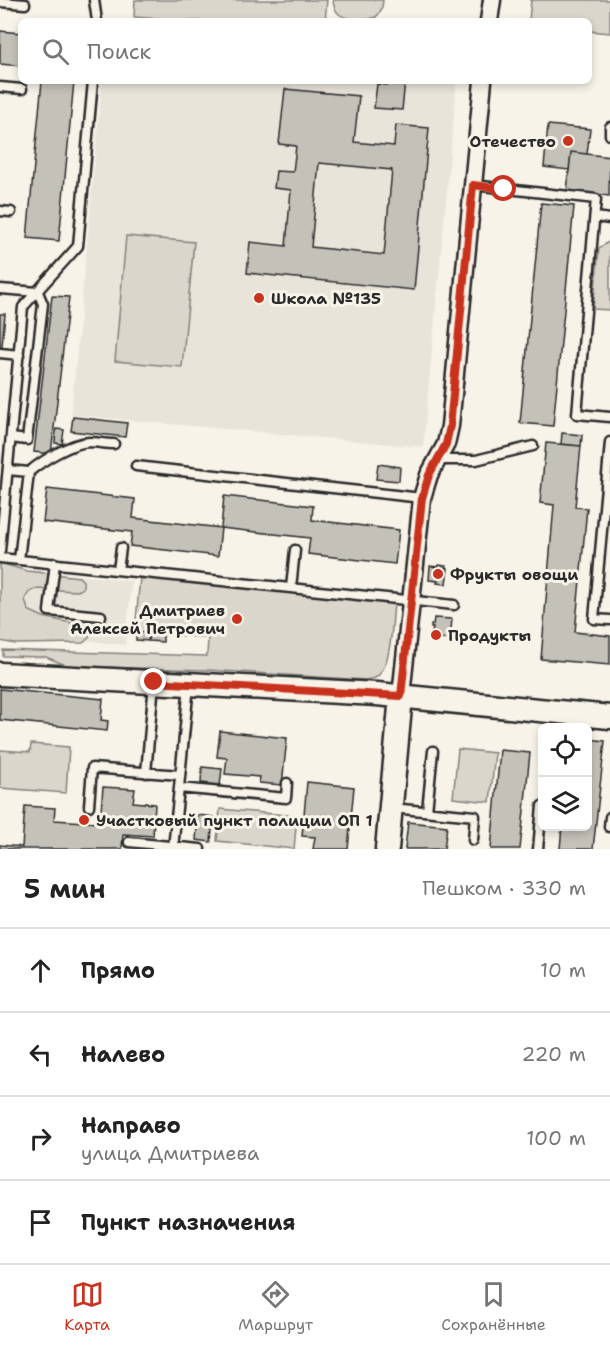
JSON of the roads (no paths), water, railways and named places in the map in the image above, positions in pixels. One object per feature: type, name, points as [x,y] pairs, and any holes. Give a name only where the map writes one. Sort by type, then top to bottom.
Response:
[{"type":"main road","points":[[0,674],[401,696],[551,715],[610,717]]},
{"type":"main road","points":[[387,849],[401,696]]},
{"type":"street","points":[[489,18],[492,0]]},
{"type":"street","points":[[401,696],[422,498],[429,475],[446,444],[450,426],[483,84]]},
{"type":"lane","points":[[94,0],[97,18]]},
{"type":"lane","points":[[0,2],[25,4]]},
{"type":"lane","points":[[0,551],[23,308],[78,246],[93,84]]},
{"type":"lane","points":[[0,87],[22,89]]},
{"type":"lane","points":[[610,127],[610,135]]},
{"type":"lane","points":[[473,185],[596,199],[577,414],[610,417]]},
{"type":"lane","points":[[0,211],[11,212]]},
{"type":"lane","points":[[595,217],[610,219]]},
{"type":"lane","points":[[0,289],[38,292]]},
{"type":"lane","points":[[11,438],[27,440],[43,304],[38,292]]},
{"type":"lane","points":[[0,353],[19,355]]},
{"type":"lane","points":[[8,470],[29,472],[75,444],[89,442],[114,444]]},
{"type":"lane","points":[[610,442],[594,619],[610,620]]},
{"type":"lane","points":[[438,460],[476,460],[532,446]]},
{"type":"lane","points":[[136,466],[422,498]]},
{"type":"lane","points":[[20,560],[29,472]]},
{"type":"lane","points":[[118,570],[121,548]]},
{"type":"lane","points":[[291,588],[295,550]]},
{"type":"lane","points":[[0,558],[454,605]]},
{"type":"lane","points":[[55,563],[50,611],[101,616]]},
{"type":"lane","points":[[146,773],[154,682]]},
{"type":"lane","points":[[173,848],[189,684]]},
{"type":"lane","points":[[427,811],[433,751]]},
{"type":"lane","points":[[89,806],[92,768],[180,775]]},
{"type":"lane","points":[[179,788],[286,798],[287,783]]},
{"type":"lane","points":[[391,807],[475,816],[473,840]]},
{"type":"lane","points":[[609,827],[610,817]]},
{"type":"lane","points":[[538,849],[540,831]]},
{"type":"lane","points":[[129,842],[200,849]]},
{"type":"place","name":"Отечество","points":[[568,141]]},
{"type":"place","name":"Школа №135","points":[[259,298]]},
{"type":"place","name":"Фрукты овощи","points":[[438,574]]},
{"type":"place","name":"Дмитриев Алексей Петрович","points":[[237,619]]},
{"type":"place","name":"Продукты","points":[[436,635]]},
{"type":"place","name":"Участковый пункт полиции ОП 1","points":[[84,820]]}]
